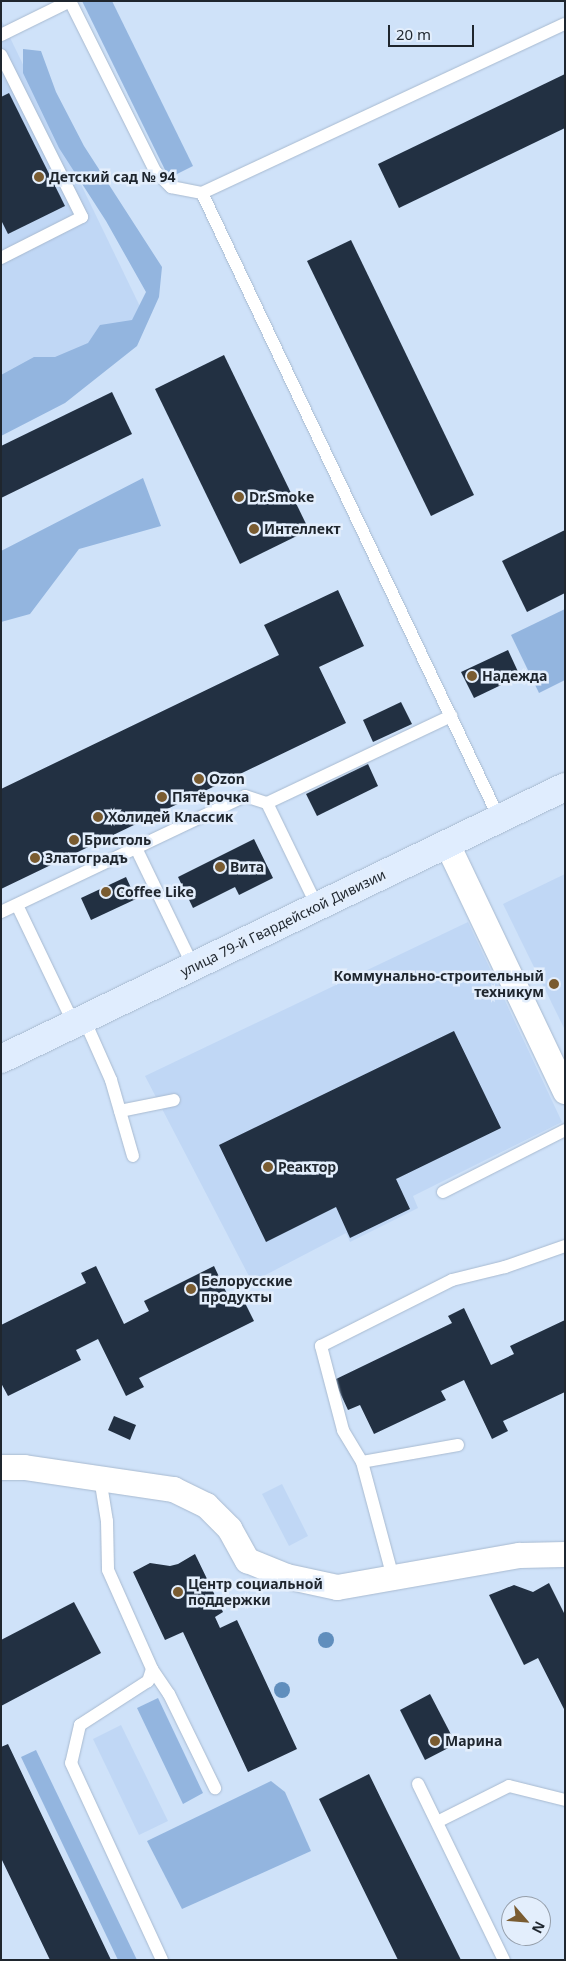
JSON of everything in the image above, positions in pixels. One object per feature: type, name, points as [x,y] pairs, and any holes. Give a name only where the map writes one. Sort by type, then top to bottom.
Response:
[{"type":"main road","name":"улица 79-й Гвардейской Дивизии","points":[[1,1059],[565,787]]},
{"type":"street","points":[[447,844],[565,1090]]},
{"type":"street","points":[[1,1467],[100,1478],[173,1489],[206,1505],[229,1528],[247,1560],[286,1576],[337,1587],[519,1555],[565,1554]]},
{"type":"lane","points":[[1,35],[70,1],[155,171],[171,187],[202,193],[565,24]]},
{"type":"lane","points":[[1,56],[82,217],[1,258]]},
{"type":"lane","points":[[202,193],[499,818]]},
{"type":"lane","points":[[1,912],[245,796],[267,803],[451,716]]},
{"type":"lane","points":[[267,803],[317,906]]},
{"type":"lane","points":[[136,848],[193,966]]},
{"type":"lane","points":[[17,905],[111,1080],[134,1156]]},
{"type":"lane","points":[[120,1112],[174,1100]]},
{"type":"lane","points":[[443,1192],[565,1130]]},
{"type":"lane","points":[[393,1578],[362,1462],[343,1430],[321,1346],[452,1280],[505,1267],[565,1246]]},
{"type":"lane","points":[[362,1462],[458,1445]]},
{"type":"lane","points":[[100,1478],[107,1521],[108,1570],[152,1669],[169,1694],[215,1788]]},
{"type":"lane","points":[[152,1669],[148,1681],[80,1726],[71,1763],[162,1960]]},
{"type":"lane","points":[[418,1784],[439,1821],[504,1960]]},
{"type":"lane","points":[[439,1821],[509,1786],[565,1800]]},
{"type":"shaded area","points":[[82,1],[112,1],[193,166],[169,178]]},
{"type":"shaded area","name":"Детский сад № 94","points":[[1,19],[147,321],[1,391]]},
{"type":"shaded area","points":[[23,49],[41,51],[56,92],[84,146],[162,267],[159,297],[137,346],[65,403],[1,436],[1,375],[34,357],[55,357],[88,343],[100,325],[132,320],[146,292],[106,221],[59,148],[23,73]]},
{"type":"shaded area","points":[[143,478],[161,526],[79,549],[30,614],[1,622],[1,551]]},
{"type":"shaded area","points":[[565,609],[565,680],[539,693],[511,635]]},
{"type":"shaded area","name":"Коммунально-строительный техникум","points":[[565,874],[565,1030],[503,904]]},
{"type":"shaded area","points":[[468,922],[562,1122],[413,1196],[418,1208],[350,1242],[346,1233],[252,1282],[145,1076]]},
{"type":"shaded area","points":[[282,1484],[308,1536],[289,1546],[262,1494]]},
{"type":"shaded area","points":[[158,1698],[203,1793],[183,1804],[137,1708]]},
{"type":"shaded area","points":[[121,1725],[168,1821],[139,1835],[93,1739]]},
{"type":"shaded area","points":[[36,1750],[137,1960],[118,1960],[21,1757]]},
{"type":"shaded area","points":[[271,1781],[285,1792],[311,1851],[182,1909],[147,1841]]},
{"type":"building","points":[[565,74],[565,128],[399,208],[378,164]]},
{"type":"building","points":[[9,93],[65,206],[8,234],[1,220],[1,97]]},
{"type":"building","points":[[351,240],[474,495],[431,516],[307,261]]},
{"type":"building","points":[[224,355],[309,530],[240,564],[155,389]]},
{"type":"building","points":[[112,392],[132,434],[1,498],[1,446]]},
{"type":"building","points":[[565,530],[565,593],[527,612],[502,561]]},
{"type":"building","points":[[338,590],[364,646],[319,667],[346,723],[1,889],[1,789],[279,655],[264,625]]},
{"type":"building","points":[[508,650],[520,676],[474,698],[461,672]]},
{"type":"building","points":[[401,702],[412,724],[373,742],[363,720]]},
{"type":"building","points":[[368,764],[378,786],[317,816],[306,794]]},
{"type":"building","points":[[254,839],[273,878],[239,895],[235,887],[193,908],[178,877]]},
{"type":"building","points":[[126,877],[136,899],[91,920],[81,898]]},
{"type":"building","points":[[454,1031],[501,1128],[396,1179],[410,1209],[350,1238],[336,1207],[266,1242],[219,1145]]},
{"type":"building","points":[[96,1266],[124,1324],[149,1311],[144,1301],[214,1266],[229,1298],[240,1293],[254,1321],[139,1378],[144,1387],[126,1396],[98,1339],[76,1350],[81,1360],[8,1396],[1,1383],[1,1325],[86,1283],[81,1273]]},
{"type":"building","points":[[464,1308],[491,1365],[514,1354],[510,1346],[565,1320],[565,1392],[503,1421],[508,1431],[492,1439],[464,1380],[441,1391],[446,1400],[374,1434],[360,1405],[348,1410],[334,1380],[452,1323],[448,1316]]},
{"type":"building","points":[[114,1416],[136,1425],[130,1440],[108,1430]]},
{"type":"building","points":[[195,1554],[223,1612],[215,1617],[220,1628],[237,1620],[297,1749],[248,1772],[183,1632],[165,1640],[133,1572],[150,1563],[170,1566],[178,1564]]},
{"type":"building","points":[[549,1583],[565,1615],[565,1711],[538,1658],[524,1665],[489,1595],[514,1585],[533,1592]]},
{"type":"building","points":[[74,1602],[101,1653],[1,1706],[1,1640]]},
{"type":"building","points":[[430,1694],[456,1744],[425,1760],[400,1710]]},
{"type":"building","points":[[8,1744],[111,1960],[50,1960],[1,1858],[1,1747]]},
{"type":"building","points":[[369,1774],[461,1960],[398,1960],[319,1799]]},
{"type":"place","name":"Детский сад № 94","points":[[39,177]]},
{"type":"place","name":"Dr.Smoke","points":[[239,497]]},
{"type":"place","name":"Интеллект","points":[[254,529]]},
{"type":"place","name":"Надежда","points":[[472,676]]},
{"type":"place","name":"Ozon","points":[[199,779]]},
{"type":"place","name":"Пятёрочка","points":[[162,797]]},
{"type":"place","name":"Холидей Классик","points":[[98,817]]},
{"type":"place","name":"Бристоль","points":[[74,840]]},
{"type":"place","name":"Златоградъ","points":[[35,858]]},
{"type":"place","name":"Вита","points":[[220,867]]},
{"type":"place","name":"Coffee Like","points":[[106,892]]},
{"type":"place","name":"Коммунально-строительный техникум","points":[[554,984]]},
{"type":"place","name":"Реактор","points":[[268,1167]]},
{"type":"place","name":"Белорусские продукты","points":[[191,1289]]},
{"type":"place","name":"Центр социальной поддержки","points":[[178,1592]]},
{"type":"place","name":"Марина","points":[[435,1741]]}]
